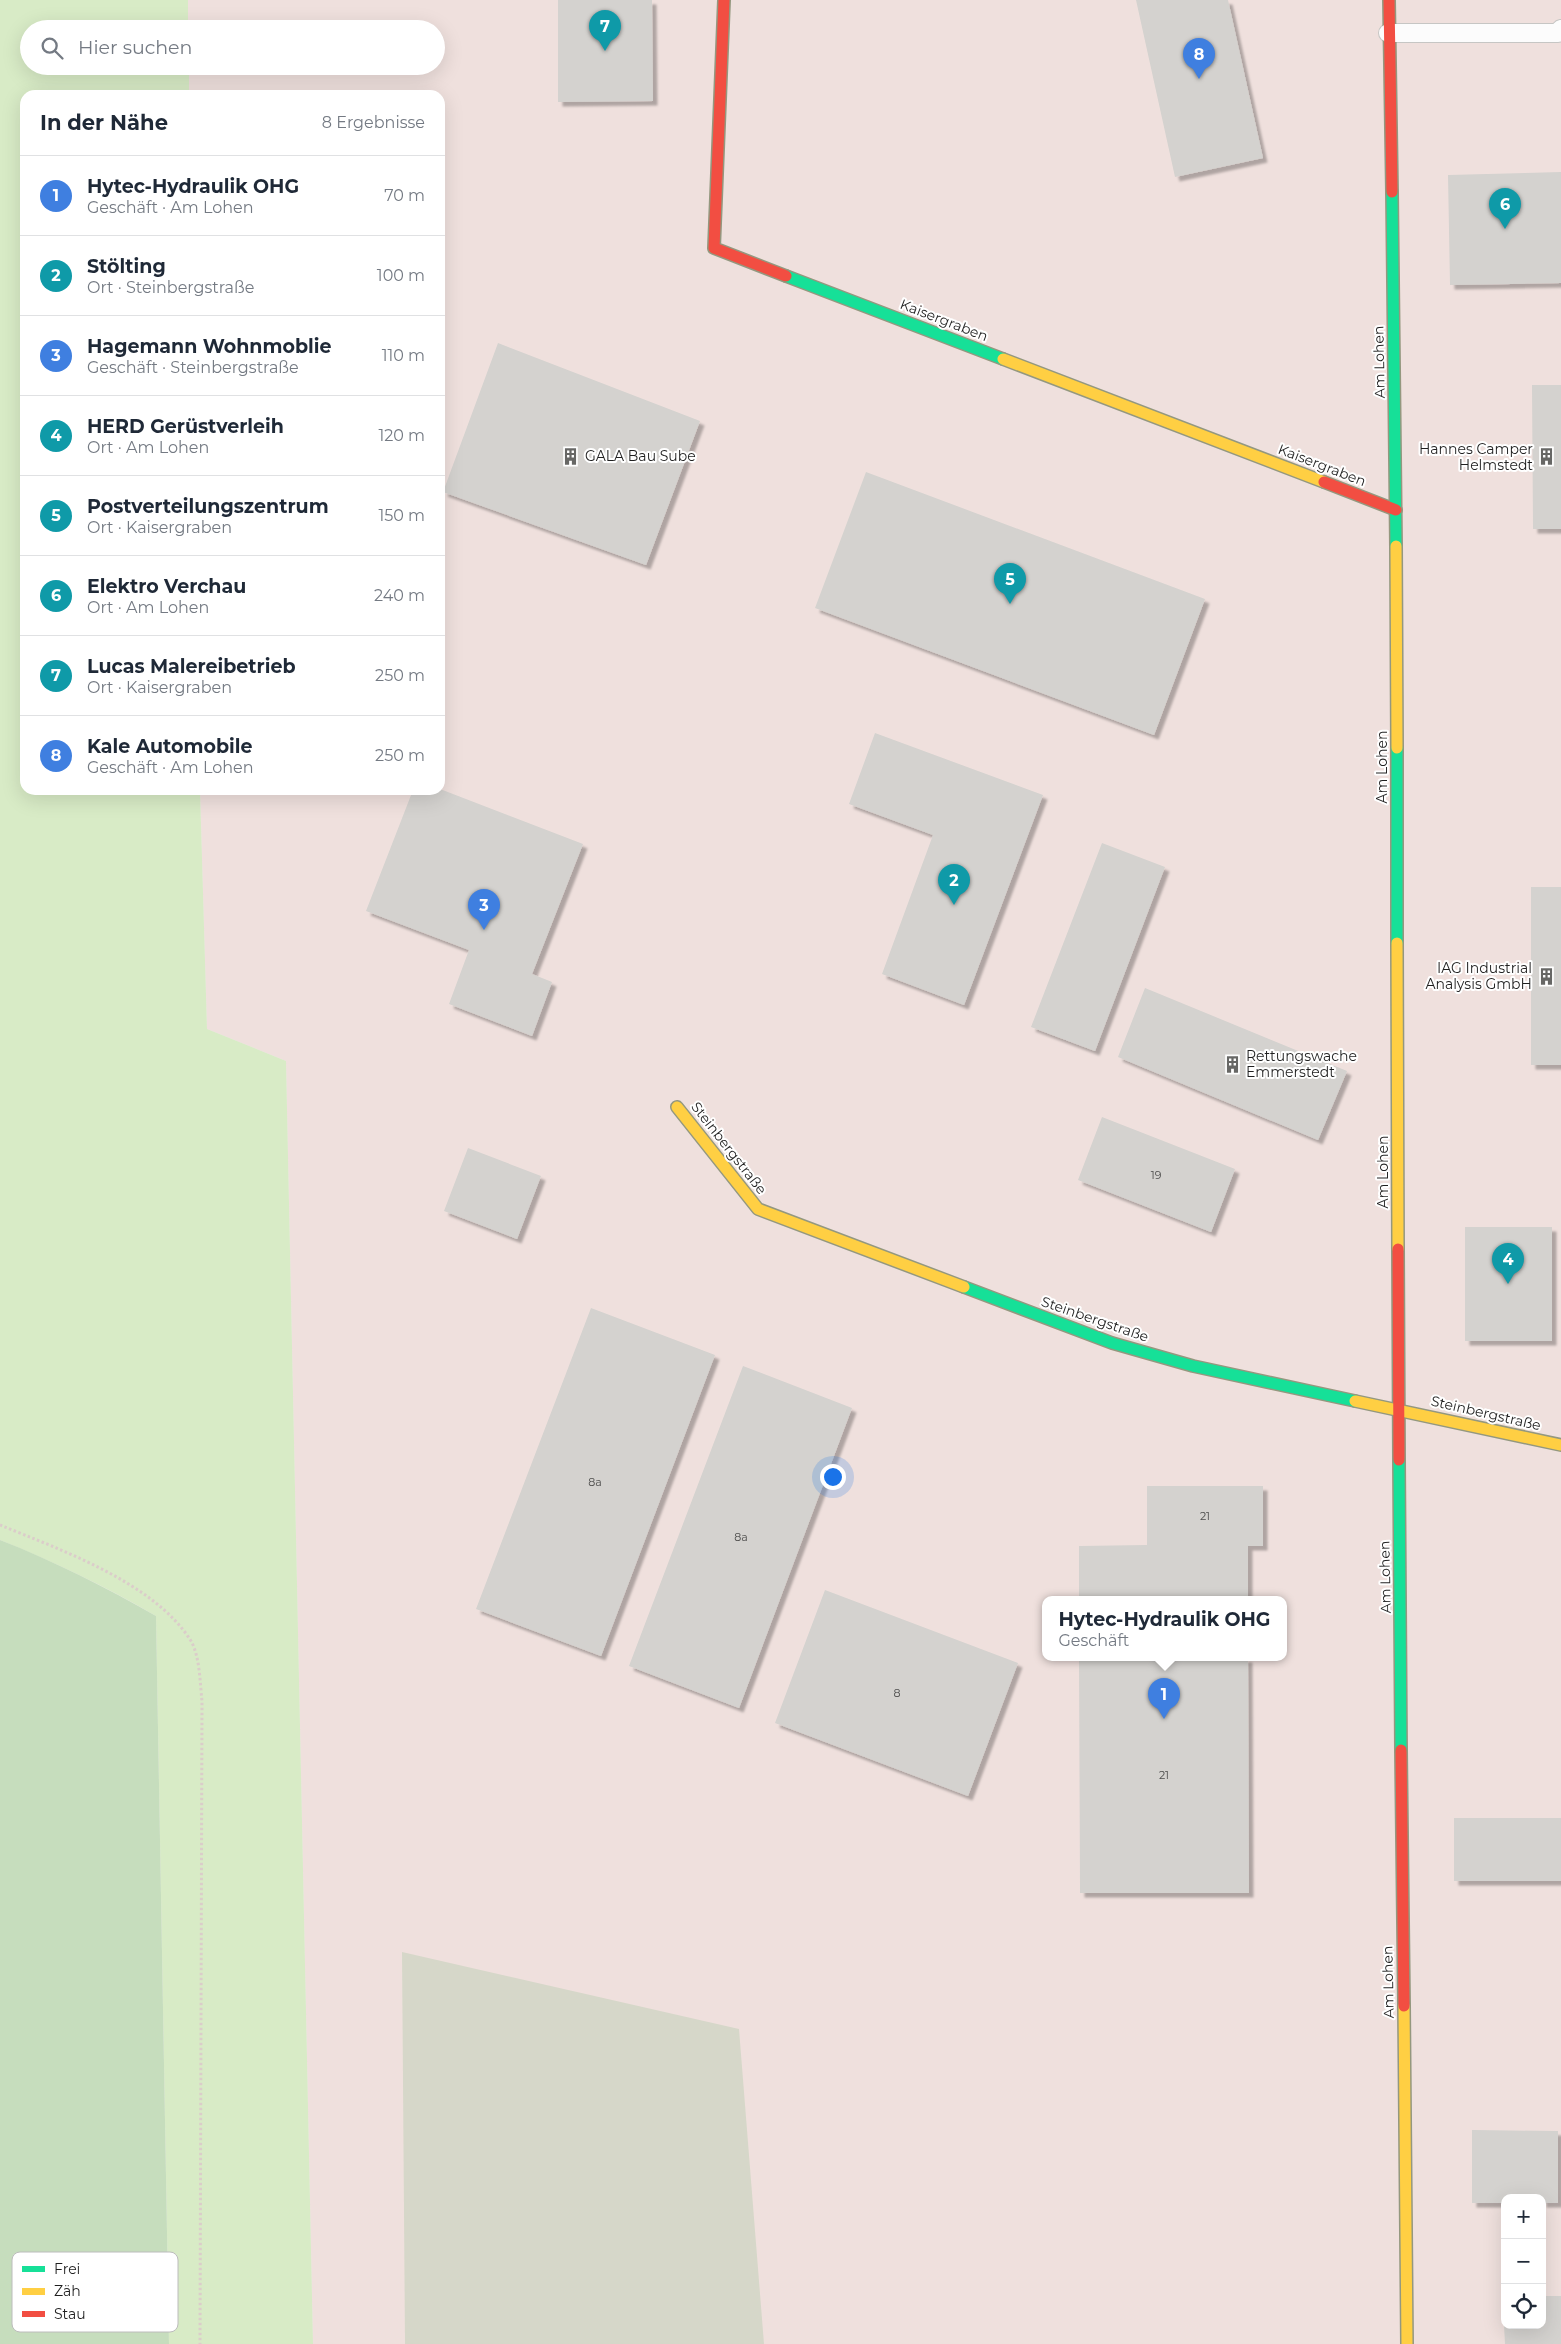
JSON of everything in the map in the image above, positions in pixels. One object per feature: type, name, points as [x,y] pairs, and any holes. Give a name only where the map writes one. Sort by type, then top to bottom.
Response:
[{"type":"street","name":"Kaisergraben","points":[[724,0],[714,248],[1396,510]]},
{"type":"street","name":"Am Lohen","points":[[1389,0],[1396,510],[1398,1408],[1406,2344]]},
{"type":"street","name":"Steinbergstraße","points":[[677,1107],[758,1209],[1112,1343],[1194,1366],[1398,1408],[1561,1445]]},
{"type":"lane","points":[[1388,34],[1558,33],[1561,29]]},
{"type":"path","points":[[0,1525],[98,1567],[144,1595],[171,1615],[192,1643],[199,1670],[202,1702],[200,2344]]},
{"type":"shaded area","points":[[188,0],[1561,0],[1561,2344],[313,2344],[286,1061],[207,1029],[200,795],[445,795],[445,90],[189,90],[189,75],[445,75],[445,20],[188,20]]},
{"type":"shaded area","points":[[402,1952],[739,2029],[764,2344],[405,2344]]},
{"type":"green space","points":[[0,0],[188,0],[188,20],[20,20],[20,75],[189,75],[189,90],[20,90],[20,795],[200,795],[207,1029],[286,1061],[313,2344],[169,2344],[169,2332],[178,2332],[178,2252],[167,2252],[156,1616],[79,1575],[0,1540]]},
{"type":"green space","points":[[0,1540],[79,1575],[156,1616],[167,2252],[12,2252],[12,2332],[169,2332],[169,2344],[0,2344]]},
{"type":"building","points":[[558,0],[652,0],[653,101],[558,102]]},
{"type":"building","points":[[1136,0],[1228,0],[1263,158],[1175,177]]},
{"type":"building","points":[[1561,172],[1561,283],[1450,285],[1448,175]]},
{"type":"building","name":"GALA Bau Sube","points":[[498,343],[700,421],[646,565],[445,493],[445,487]]},
{"type":"building","name":"Hannes Camper Helmstedt","points":[[1532,385],[1561,385],[1561,529],[1533,529]]},
{"type":"building","points":[[866,472],[1205,599],[1154,735],[815,608]]},
{"type":"building","points":[[875,733],[1043,795],[964,1005],[882,974],[933,835],[849,804]]},
{"type":"building","points":[[445,791],[583,844],[532,974],[552,982],[532,1036],[449,1004],[469,950],[366,911],[411,795],[445,795]]},
{"type":"building","points":[[1102,843],[1165,867],[1095,1051],[1031,1027]]},
{"type":"building","name":"IAG Industrial Analysis GmbH","points":[[1531,887],[1561,887],[1561,1065],[1531,1065]]},
{"type":"building","name":"Rettungswache Emmerstedt","points":[[1145,988],[1347,1071],[1318,1140],[1118,1057]]},
{"type":"building","points":[[1102,1117],[1235,1169],[1211,1232],[1078,1180]]},
{"type":"building","points":[[468,1148],[541,1176],[517,1239],[444,1211]]},
{"type":"building","points":[[1465,1227],[1552,1227],[1552,1341],[1465,1341]]},
{"type":"building","points":[[591,1308],[715,1355],[601,1656],[476,1609]]},
{"type":"building","points":[[743,1366],[852,1408],[739,1708],[629,1666]]},
{"type":"building","points":[[1147,1486],[1263,1486],[1263,1546],[1248,1546],[1248,1596],[1079,1596],[1079,1546],[1147,1545]]},
{"type":"building","points":[[825,1590],[1018,1663],[968,1796],[775,1723]]},
{"type":"building","points":[[1079,1661],[1248,1661],[1249,1893],[1080,1893]]},
{"type":"building","points":[[1454,1818],[1561,1818],[1561,1881],[1454,1881]]},
{"type":"building","points":[[1472,2130],[1558,2131],[1558,2203],[1546,2203],[1546,2194],[1501,2194],[1501,2203],[1472,2203]]},
{"type":"building","points":[[1546,2296],[1561,2296],[1561,2344],[1505,2344],[1504,2329],[1546,2329]]},
{"type":"traffic: fast","points":[[1392,192],[1396,546]]},
{"type":"traffic: fast","points":[[786,276],[1003,359]]},
{"type":"traffic: fast","points":[[1397,748],[1397,943]]},
{"type":"traffic: fast","points":[[964,1287],[1112,1343],[1193,1366],[1355,1401]]},
{"type":"traffic: fast","points":[[1399,1460],[1401,1750]]},
{"type":"traffic: slow","points":[[1003,359],[1324,482]]},
{"type":"traffic: slow","points":[[1396,546],[1397,748]]},
{"type":"traffic: slow","points":[[1397,943],[1398,1249]]},
{"type":"traffic: slow","points":[[677,1107],[758,1209],[964,1287]]},
{"type":"traffic: slow","points":[[1355,1401],[1561,1445]]},
{"type":"traffic: slow","points":[[1404,2006],[1407,2344]]},
{"type":"traffic: jam","points":[[724,0],[714,248],[786,276]]},
{"type":"traffic: jam","points":[[1389,0],[1392,192]]},
{"type":"traffic: jam","points":[[1324,482],[1396,510]]},
{"type":"traffic: jam","points":[[1398,1249],[1399,1460]]},
{"type":"traffic: jam","points":[[1401,1750],[1404,2006]]},
{"type":"place","name":"Lucas Malereibetrieb","points":[[605,51]]},
{"type":"place","name":"Kale Automobile","points":[[1199,79]]},
{"type":"place","name":"Elektro Verchau","points":[[1505,229]]},
{"type":"place","name":"GALA Bau Sube","points":[[571,456]]},
{"type":"place","name":"Hannes Camper Helmstedt","points":[[1547,457]]},
{"type":"place","name":"Postverteilungszentrum","points":[[1010,604]]},
{"type":"place","name":"Stölting","points":[[954,905]]},
{"type":"place","name":"Hagemann Wohnmoblie","points":[[484,930]]},
{"type":"place","name":"IAG Industrial Analysis GmbH","points":[[1546,976]]},
{"type":"place","name":"Rettungswache Emmerstedt","points":[[1232,1064]]},
{"type":"place","name":"HERD Gerüstverleih","points":[[1508,1284]]},
{"type":"place","name":"Hytec-Hydraulik OHG","points":[[1164,1719]]}]
